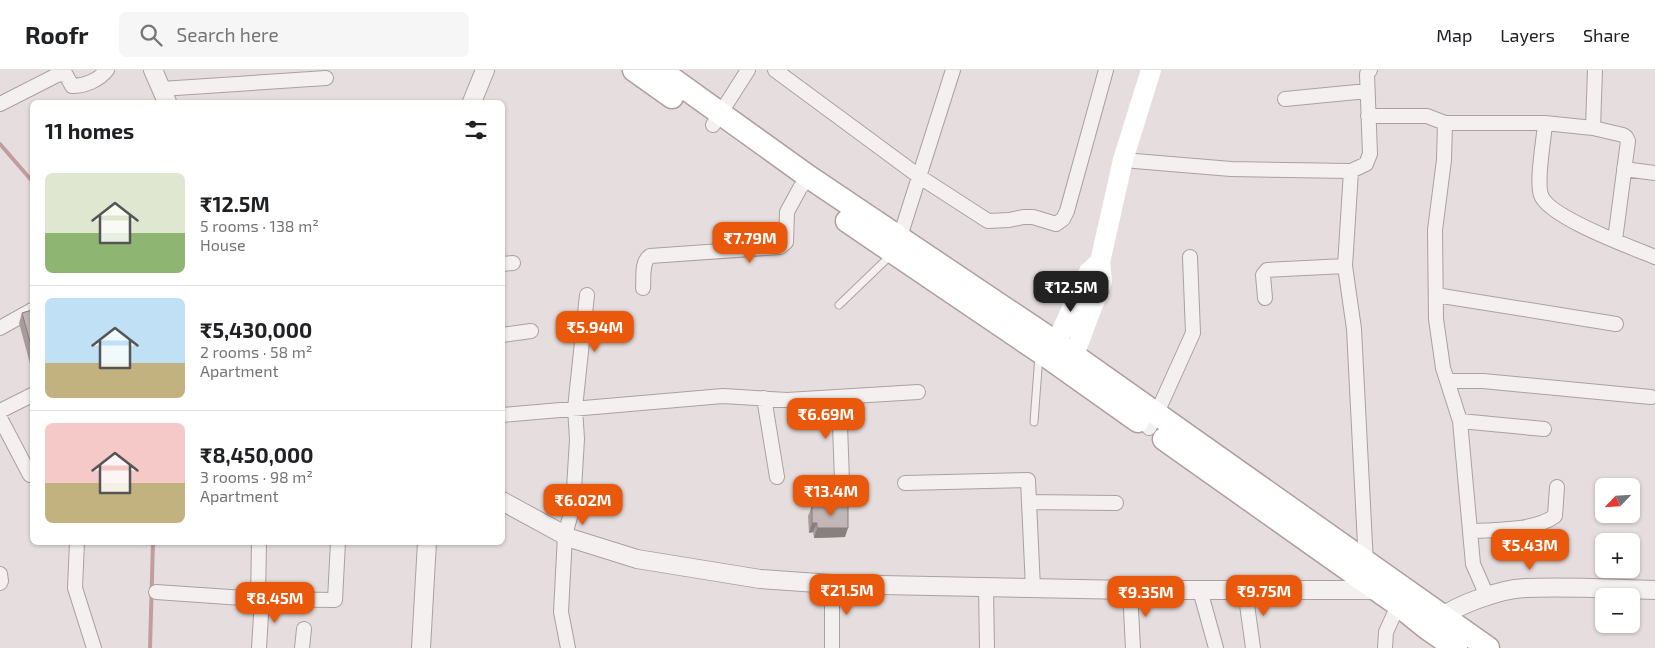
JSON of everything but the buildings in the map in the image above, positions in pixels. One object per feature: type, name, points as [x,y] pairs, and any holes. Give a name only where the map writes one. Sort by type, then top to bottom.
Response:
[{"type":"main road","points":[[660,70],[717,119]]},
{"type":"main road","points":[[1056,355],[1089,272],[1100,262],[1123,160],[1151,70]]},
{"type":"main road","points":[[637,71],[717,119],[1152,422],[1370,578],[1402,594],[1435,622],[1456,648]]},
{"type":"main road","points":[[1370,578],[1402,594]]},
{"type":"main road","points":[[1435,622],[1488,648]]},
{"type":"street","points":[[0,104],[58,74],[66,74],[72,86],[82,86],[102,76],[106,70]]},
{"type":"street","points":[[153,70],[164,96],[326,78]]},
{"type":"street","points":[[473,100],[485,70]]},
{"type":"street","points":[[717,119],[748,70]]},
{"type":"street","points":[[775,70],[920,177],[988,220],[1033,217],[1056,224],[1063,219],[1067,211],[1106,70]]},
{"type":"street","points":[[897,246],[953,70]]},
{"type":"street","points":[[1123,160],[1231,169],[1351,171],[1366,164],[1370,154],[1367,91],[1367,74],[1370,70]]},
{"type":"street","points":[[1593,128],[1595,70]]},
{"type":"street","points":[[1285,99],[1367,91]]},
{"type":"street","points":[[1368,116],[1427,116],[1445,123],[1545,123],[1593,128],[1623,135],[1628,141],[1615,240]]},
{"type":"street","points":[[1445,123],[1444,160],[1435,230],[1436,319],[1443,368],[1460,422],[1473,564],[1487,596]]},
{"type":"street","points":[[1545,123],[1539,187],[1542,198],[1548,206],[1584,227],[1655,257]]},
{"type":"street","points":[[1624,170],[1655,173]]},
{"type":"street","points":[[505,503],[565,535],[637,559],[760,579],[832,584],[1130,590],[1246,590],[1370,578],[1354,329],[1345,266],[1351,171]]},
{"type":"street","points":[[643,288],[644,263],[650,256],[780,247],[784,245],[786,242],[787,212],[805,182]]},
{"type":"street","points":[[1152,422],[1193,332],[1190,257]]},
{"type":"street","points":[[1265,298],[1263,275],[1267,270],[1345,266]]},
{"type":"street","points":[[568,648],[561,612],[565,535],[573,506],[577,440],[575,408],[587,294]]},
{"type":"street","points":[[1436,295],[1616,324]]},
{"type":"street","points":[[1,326],[30,311]]},
{"type":"street","points":[[505,335],[531,331]]},
{"type":"street","points":[[1447,381],[1483,381],[1651,397]]},
{"type":"street","points":[[505,415],[722,396],[788,400],[918,392]]},
{"type":"street","points":[[0,411],[30,396]]},
{"type":"street","points":[[839,397],[842,482]]},
{"type":"street","points":[[764,398],[777,477]]},
{"type":"street","points":[[0,418],[30,475]]},
{"type":"street","points":[[1460,422],[1544,430]]},
{"type":"street","points":[[905,483],[1028,480],[1033,588]]},
{"type":"street","points":[[1470,532],[1514,528],[1547,522],[1555,516],[1557,487]]},
{"type":"street","points":[[1029,502],[1116,503]]},
{"type":"street","points":[[77,545],[75,588],[94,648]]},
{"type":"street","points":[[259,545],[259,648]]},
{"type":"street","points":[[156,592],[260,599],[335,600],[338,545]]},
{"type":"street","points":[[421,648],[427,545]]},
{"type":"street","points":[[0,574],[0,583]]},
{"type":"street","points":[[832,584],[832,648]]},
{"type":"street","points":[[986,586],[987,648]]},
{"type":"street","points":[[1435,622],[1487,596],[1523,588],[1655,590]]},
{"type":"street","points":[[1130,590],[1133,648]]},
{"type":"street","points":[[1200,590],[1216,648]]},
{"type":"street","points":[[1246,590],[1253,648]]},
{"type":"street","points":[[1385,648],[1386,632],[1402,594]]},
{"type":"street","points":[[302,648],[304,629]]},
{"type":"lane","points":[[839,305],[897,246]]},
{"type":"lane","points":[[1034,422],[1056,355]]},
{"type":"waterway","points":[[0,144],[30,179]]},
{"type":"waterway","points":[[150,648],[153,545]]}]
